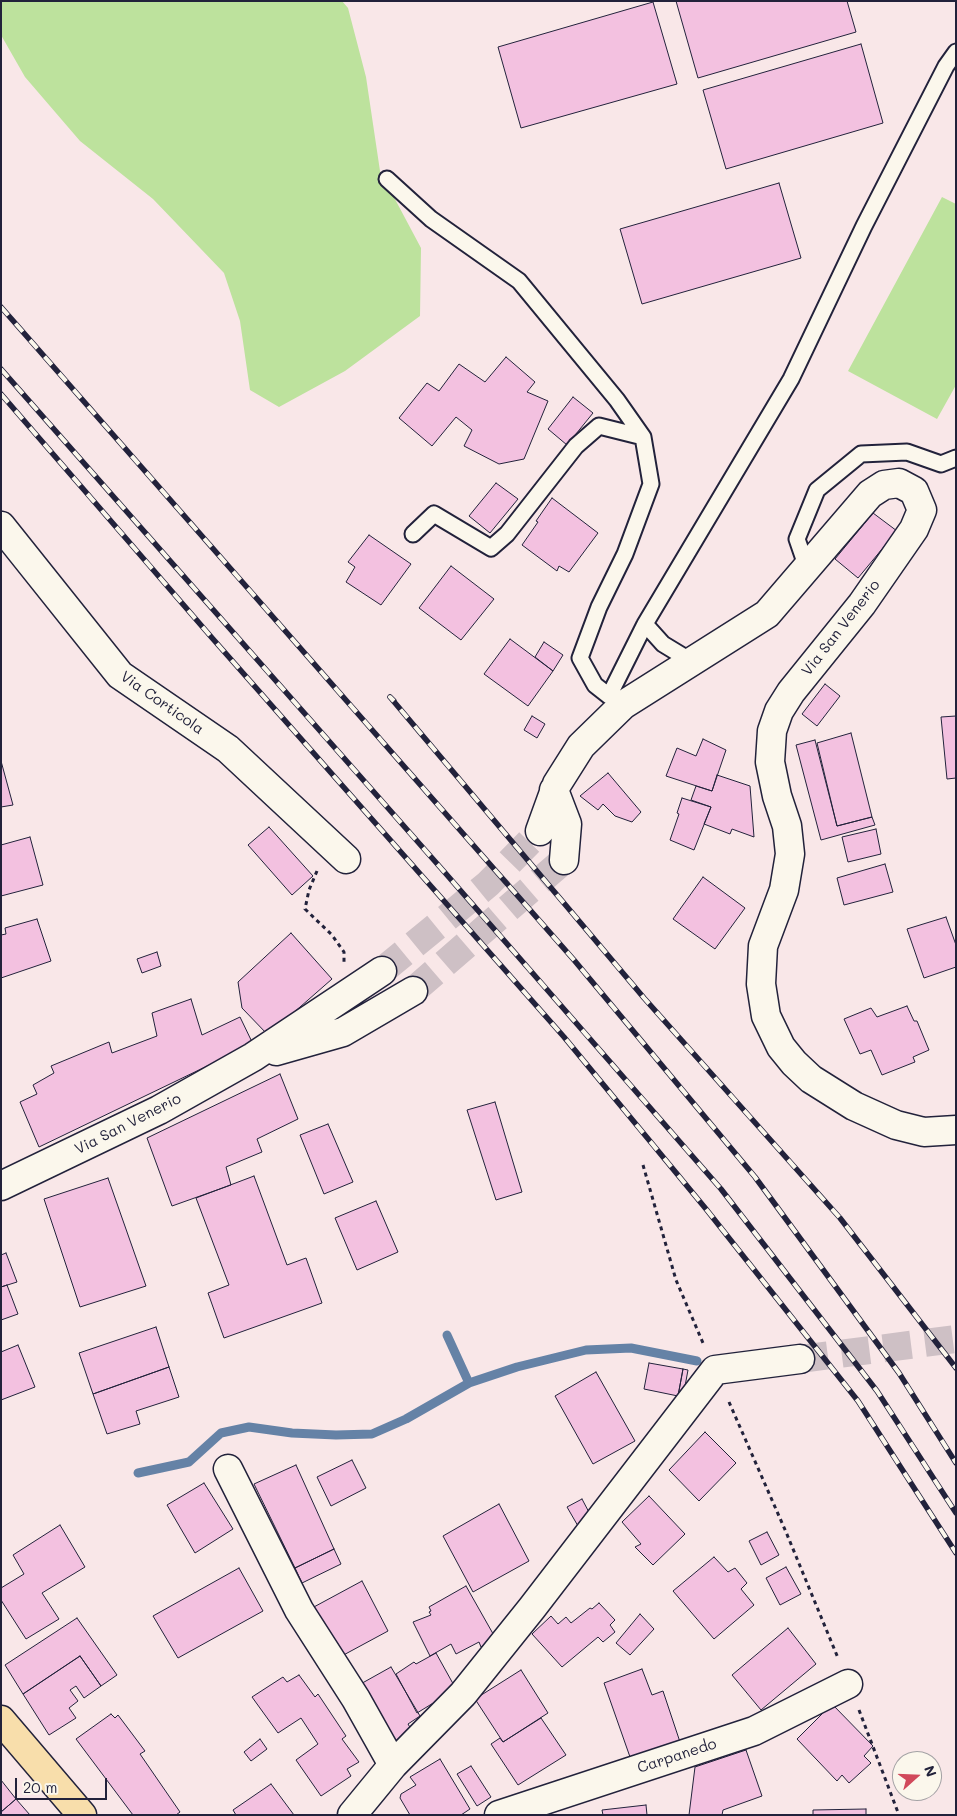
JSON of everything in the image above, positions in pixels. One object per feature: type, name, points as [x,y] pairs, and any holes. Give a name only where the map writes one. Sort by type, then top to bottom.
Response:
[{"type":"main road","points":[[1,1720],[82,1815]]},
{"type":"street","name":"Via San Venerio","points":[[540,831],[554,790],[581,746],[616,701],[691,661],[767,614],[870,494],[884,485],[899,483],[914,491],[922,510],[914,529],[862,604],[791,692],[779,710],[772,731],[770,762],[777,796],[787,826],[790,854],[784,890],[763,946],[762,984],[766,1016],[780,1047],[811,1079],[854,1106],[896,1125],[924,1132],[956,1130]]},
{"type":"street","name":"Via Corticola","points":[[1,526],[120,675],[228,749],[339,853]]},
{"type":"street","points":[[554,790],[567,824],[564,860]]},
{"type":"street","name":"Via San Venerio","points":[[1,1186],[159,1110],[253,1057],[382,971]]},
{"type":"street","name":"Via San Venerio","points":[[253,1057],[343,1032],[413,991]]},
{"type":"street","points":[[352,1815],[393,1765],[463,1694],[532,1608],[715,1370],[800,1359]]},
{"type":"street","points":[[228,1469],[300,1610],[356,1699],[393,1765]]},
{"type":"street","name":"Carpanedo","points":[[499,1815],[754,1731],[848,1684]]},
{"type":"lane","points":[[387,179],[431,219],[519,281],[617,400],[643,437],[651,484],[625,554],[599,607],[580,658],[595,685],[616,701],[645,624],[791,379],[868,217],[946,66],[956,52]]},
{"type":"lane","points":[[413,534],[434,514],[491,548],[507,534],[576,446],[599,426],[643,437]]},
{"type":"lane","points":[[807,568],[797,539],[817,490],[861,454],[907,452],[941,464],[956,458]]},
{"type":"lane","points":[[645,624],[663,644],[691,661]]},
{"type":"path","points":[[336,1002],[346,976],[343,969],[344,952],[332,935],[305,909],[309,890],[319,868],[339,853]]},
{"type":"path","points":[[643,1165],[676,1280],[786,1532],[899,1815]]},
{"type":"green space","points":[[1,1],[342,1],[348,8],[366,77],[380,171],[421,248],[420,316],[345,371],[279,407],[250,390],[240,321],[224,273],[153,199],[80,141],[25,77],[1,35]]},
{"type":"green space","points":[[942,197],[956,204],[956,385],[937,419],[848,371]]},
{"type":"building","points":[[676,1],[847,1],[856,32],[698,78]]},
{"type":"building","points":[[653,2],[677,84],[521,128],[498,47]]},
{"type":"building","points":[[861,44],[883,123],[726,169],[703,90]]},
{"type":"building","points":[[779,183],[801,258],[642,304],[620,229]]},
{"type":"building","points":[[506,357],[535,382],[527,392],[548,401],[524,459],[499,464],[464,446],[472,430],[456,417],[432,446],[399,418],[427,383],[439,391],[459,364],[485,382]]},
{"type":"building","points":[[573,397],[593,413],[567,445],[548,429]]},
{"type":"building","points":[[496,483],[518,499],[490,533],[469,516]]},
{"type":"building","points":[[552,498],[598,533],[569,572],[559,566],[557,571],[522,545]]},
{"type":"building","points":[[873,513],[897,531],[858,578],[835,559]]},
{"type":"building","points":[[369,535],[411,564],[381,605],[346,582],[355,567],[348,562]]},
{"type":"building","points":[[451,566],[494,599],[461,640],[419,608]]},
{"type":"building","points":[[510,639],[553,671],[528,706],[484,674]]},
{"type":"building","points":[[544,642],[563,655],[553,671],[535,657]]},
{"type":"building","points":[[825,684],[840,696],[817,726],[802,714]]},
{"type":"building","points":[[532,716],[545,724],[537,738],[524,730]]},
{"type":"building","points":[[956,716],[956,778],[947,779],[941,717]]},
{"type":"building","points":[[851,733],[872,817],[837,826],[817,743]]},
{"type":"building","points":[[703,739],[726,750],[712,791],[666,776],[677,748],[696,756]]},
{"type":"building","points":[[815,740],[837,826],[872,817],[875,825],[821,840],[796,745]]},
{"type":"building","points":[[1,761],[13,805],[1,807]]},
{"type":"building","points":[[608,773],[641,812],[632,822],[615,816],[603,804],[598,810],[580,796]]},
{"type":"building","points":[[717,775],[750,786],[754,837],[732,829],[730,834],[704,824],[711,807],[691,800],[696,786],[712,791]]},
{"type":"building","points":[[682,798],[711,807],[694,850],[670,840],[679,814],[677,813]]},
{"type":"building","points":[[269,827],[313,876],[292,895],[248,845]]},
{"type":"building","points":[[876,829],[881,854],[848,862],[842,837]]},
{"type":"building","points":[[30,837],[43,885],[1,896],[1,845]]},
{"type":"building","points":[[885,864],[893,892],[844,905],[837,878]]},
{"type":"building","points":[[703,877],[745,908],[715,949],[673,919]]},
{"type":"building","points":[[946,917],[956,945],[956,967],[924,978],[907,929]]},
{"type":"building","points":[[37,919],[51,961],[1,978],[1,935],[6,934],[5,928]]},
{"type":"building","points":[[291,933],[332,979],[268,1035],[242,1008],[238,982]]},
{"type":"building","points":[[157,952],[161,966],[142,973],[137,959]]},
{"type":"building","points":[[191,999],[202,1035],[240,1017],[253,1044],[39,1147],[20,1102],[37,1094],[33,1085],[54,1073],[51,1066],[109,1042],[112,1053],[157,1036],[152,1013]]},
{"type":"building","points":[[907,1006],[914,1021],[917,1021],[929,1050],[913,1057],[915,1062],[882,1075],[871,1050],[860,1054],[844,1019],[871,1008],[877,1017]]},
{"type":"building","points":[[280,1074],[298,1119],[257,1139],[262,1152],[226,1167],[231,1185],[172,1206],[147,1138]]},
{"type":"building","points":[[495,1102],[522,1192],[496,1200],[467,1110]]},
{"type":"building","points":[[328,1124],[353,1182],[324,1194],[300,1135]]},
{"type":"building","points":[[254,1176],[287,1265],[306,1258],[322,1303],[224,1338],[208,1293],[229,1285],[196,1198]]},
{"type":"building","points":[[108,1178],[146,1286],[80,1307],[44,1199]]},
{"type":"building","points":[[376,1201],[398,1252],[357,1270],[335,1218]]},
{"type":"building","points":[[6,1253],[17,1282],[1,1287],[1,1255]]},
{"type":"building","points":[[7,1285],[18,1314],[1,1320],[1,1287]]},
{"type":"building","points":[[156,1327],[169,1367],[93,1394],[79,1353]]},
{"type":"building","points":[[18,1345],[35,1387],[1,1400],[1,1352]]},
{"type":"building","points":[[649,1363],[683,1369],[678,1396],[644,1389]]},
{"type":"building","points":[[169,1367],[179,1397],[136,1411],[140,1424],[107,1434],[93,1394]]},
{"type":"building","points":[[683,1369],[688,1370],[683,1397],[678,1396]]},
{"type":"building","points":[[596,1372],[635,1441],[593,1464],[555,1396]]},
{"type":"building","points":[[705,1432],[736,1463],[699,1501],[669,1470]]},
{"type":"building","points":[[352,1460],[366,1488],[331,1506],[317,1477]]},
{"type":"building","points":[[296,1465],[334,1549],[295,1568],[254,1484]]},
{"type":"building","points":[[204,1483],[233,1529],[195,1553],[167,1505]]},
{"type":"building","points":[[649,1496],[685,1534],[653,1565],[635,1547],[641,1544],[622,1522]]},
{"type":"building","points":[[582,1499],[592,1518],[578,1526],[567,1507]]},
{"type":"building","points":[[499,1504],[529,1561],[473,1592],[443,1536]]},
{"type":"building","points":[[60,1525],[85,1567],[42,1593],[59,1619],[26,1639],[1,1600],[1,1588],[24,1574],[13,1555]]},
{"type":"building","points":[[767,1532],[779,1555],[761,1565],[749,1541]]},
{"type":"building","points":[[334,1549],[341,1564],[302,1583],[295,1568]]},
{"type":"building","points":[[714,1557],[728,1572],[735,1568],[747,1583],[741,1589],[754,1605],[714,1639],[673,1591]]},
{"type":"building","points":[[786,1567],[801,1594],[780,1605],[766,1578]]},
{"type":"building","points":[[239,1568],[263,1611],[178,1658],[153,1616]]},
{"type":"building","points":[[362,1581],[388,1631],[338,1658],[312,1608]]},
{"type":"building","points":[[466,1586],[496,1639],[481,1647],[479,1642],[456,1654],[451,1644],[430,1656],[413,1622],[431,1615],[429,1607]]},
{"type":"building","points":[[599,1603],[615,1620],[610,1625],[615,1632],[603,1642],[598,1637],[562,1667],[532,1634],[551,1616],[558,1624],[566,1617],[571,1623]]},
{"type":"building","points":[[640,1614],[654,1629],[630,1655],[616,1643]]},
{"type":"building","points":[[77,1618],[117,1675],[101,1686],[80,1656],[23,1694],[5,1665]]},
{"type":"building","points":[[788,1628],[816,1664],[761,1710],[732,1675]]},
{"type":"building","points":[[436,1653],[456,1689],[417,1713],[396,1674],[414,1662],[416,1664]]},
{"type":"building","points":[[80,1656],[101,1686],[84,1698],[76,1686],[70,1690],[78,1701],[69,1708],[76,1718],[49,1735],[23,1694]]},
{"type":"building","points":[[391,1667],[420,1716],[408,1724],[415,1736],[395,1748],[357,1686]]},
{"type":"building","points":[[642,1669],[652,1695],[663,1691],[680,1742],[630,1757],[604,1683]]},
{"type":"building","points":[[521,1670],[548,1713],[503,1742],[475,1699]]},
{"type":"building","points":[[299,1675],[315,1697],[318,1694],[346,1736],[342,1739],[359,1762],[347,1769],[351,1776],[321,1796],[296,1760],[318,1744],[301,1718],[278,1733],[252,1697],[283,1677],[287,1682]]},
{"type":"building","points":[[832,1704],[873,1746],[864,1756],[871,1763],[849,1783],[842,1775],[837,1781],[797,1739]]},
{"type":"building","points":[[111,1714],[115,1718],[118,1715],[145,1751],[140,1754],[180,1812],[176,1815],[133,1815],[76,1739]]},
{"type":"building","points":[[541,1718],[566,1755],[518,1785],[491,1744],[500,1738],[503,1742]]},
{"type":"building","points":[[260,1739],[267,1749],[251,1761],[244,1752]]},
{"type":"building","points":[[746,1750],[762,1796],[723,1810],[722,1815],[689,1815],[695,1767]]},
{"type":"building","points":[[440,1759],[470,1809],[461,1815],[410,1815],[400,1798],[401,1794],[416,1785],[410,1777]]},
{"type":"building","points":[[471,1766],[491,1797],[477,1806],[457,1774]]},
{"type":"building","points":[[1,1780],[16,1799],[1,1812]]},
{"type":"building","points":[[271,1784],[294,1815],[236,1815],[233,1810]]},
{"type":"building","points":[[16,1799],[30,1815],[1,1815],[1,1812]]},
{"type":"building","points":[[646,1805],[647,1815],[603,1815],[602,1810]]},
{"type":"building","points":[[866,1809],[866,1815],[813,1815],[813,1810]]},
{"type":"waterway","points":[[447,1335],[469,1383]]},
{"type":"waterway","points":[[138,1473],[189,1462],[221,1433],[249,1427],[292,1433],[372,1434],[406,1419],[469,1383],[517,1367],[586,1350],[631,1348],[697,1361]]},
{"type":"tunnel","points":[[382,971],[488,884],[540,831]]},
{"type":"tunnel","points":[[413,991],[564,860]]},
{"type":"tunnel","points":[[800,1359],[956,1339]]},
{"type":"railway","points":[[1,307],[574,960],[755,1177],[899,1373],[956,1463]]},
{"type":"railway","points":[[1,369],[721,1189],[877,1391],[956,1513]]},
{"type":"railway","points":[[1,394],[213,639],[564,1037],[706,1209],[858,1401],[956,1553]]},
{"type":"railway","points":[[394,701],[390,697],[644,998],[840,1218],[956,1368]]}]
